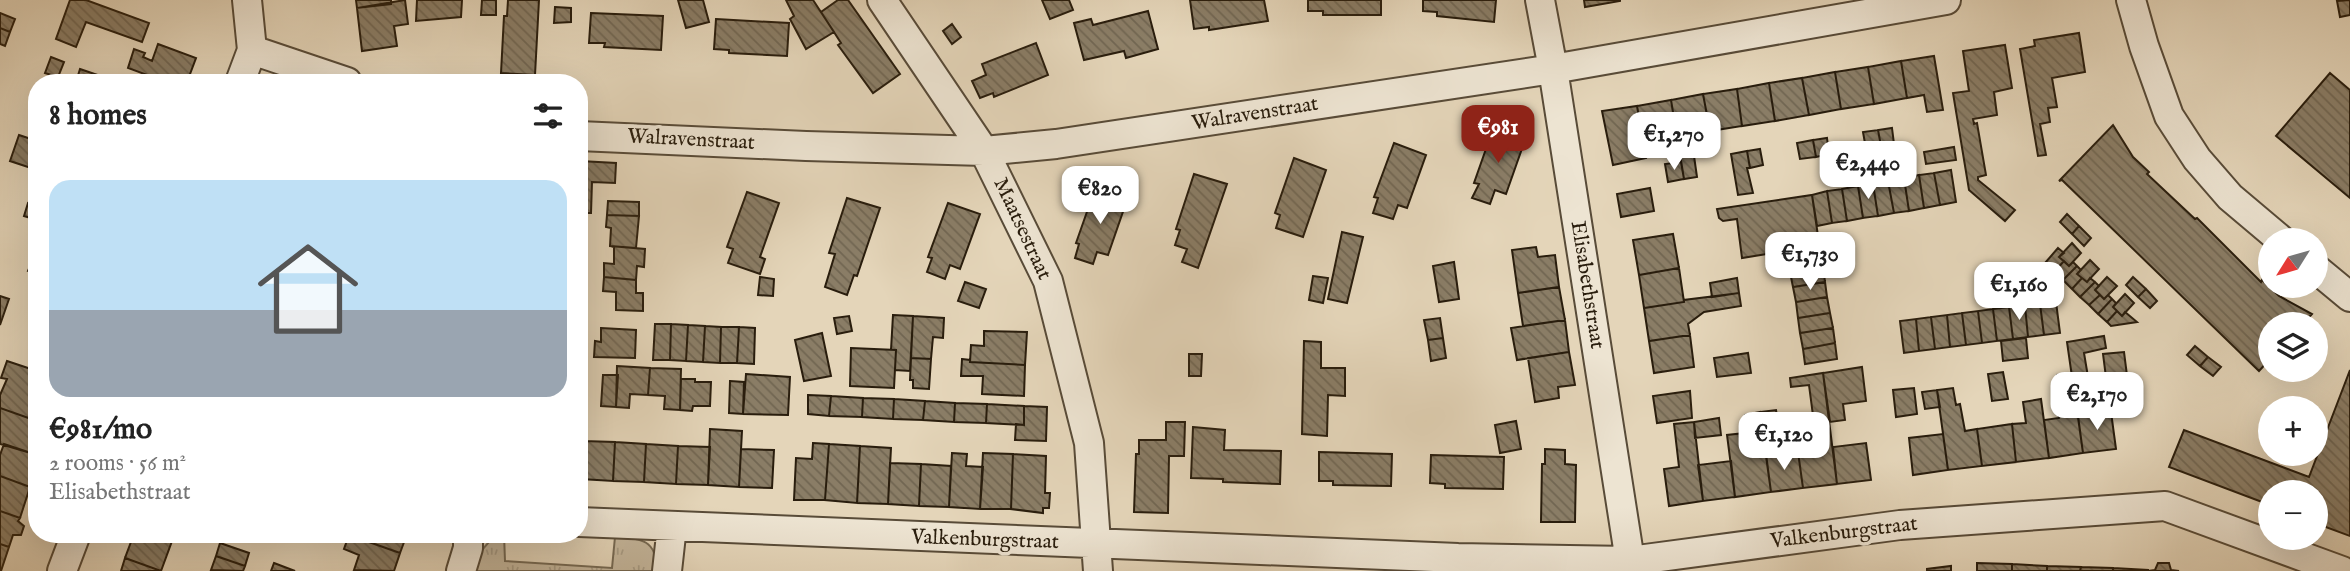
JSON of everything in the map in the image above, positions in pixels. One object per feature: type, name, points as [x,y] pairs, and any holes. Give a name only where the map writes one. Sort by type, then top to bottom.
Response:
[{"type":"street","points":[[243,74],[252,50],[247,0]]},
{"type":"street","name":"Maatsestraat","points":[[882,0],[984,151],[1048,281],[1088,443],[1097,558]]},
{"type":"street","name":"Elisabethstraat","points":[[1540,0],[1553,69],[1629,566]]},
{"type":"street","points":[[2131,0],[2169,116],[2197,159],[2230,197],[2267,228]]},
{"type":"street","name":"Walravenstraat","points":[[588,135],[984,151],[1056,144],[1553,69],[1931,1]]},
{"type":"street","points":[[252,50],[323,74]]},
{"type":"street","points":[[2328,279],[2350,297]]},
{"type":"street","name":"Valkenburgstraat","points":[[588,522],[672,526],[1097,558],[1458,558],[1629,566],[1900,525],[2165,506],[2342,571]]},
{"type":"street","points":[[667,571],[672,526]]},
{"type":"street","points":[[62,571],[73,543]]},
{"type":"street","points":[[461,571],[468,543]]},
{"type":"green space","points":[[615,537],[633,538],[651,547],[656,571],[475,571],[481,551],[488,543],[504,543],[505,561],[612,568]]},
{"type":"building","points":[[70,0],[86,0],[149,23],[142,42],[86,22],[76,47],[56,39]]},
{"type":"building","points":[[356,0],[391,0],[391,4],[357,8]]},
{"type":"building","points":[[405,0],[408,24],[394,26],[397,46],[362,51],[357,8]]},
{"type":"building","points":[[417,0],[462,0],[461,17],[416,21]]},
{"type":"building","points":[[482,0],[496,0],[496,15],[481,15]]},
{"type":"building","points":[[508,0],[539,0],[535,74],[501,73],[504,16],[507,16]]},
{"type":"building","points":[[678,0],[703,0],[709,22],[686,28]]},
{"type":"building","points":[[786,0],[813,0],[834,32],[806,49],[790,19],[794,16]]},
{"type":"building","points":[[838,0],[848,0],[900,74],[873,93],[838,45],[841,43],[821,12]]},
{"type":"building","points":[[1042,0],[1069,0],[1073,10],[1050,19]]},
{"type":"building","points":[[1190,0],[1264,0],[1268,21],[1209,30],[1209,27],[1194,29]]},
{"type":"building","points":[[1308,0],[1381,0],[1381,15],[1323,15],[1323,11],[1308,11]]},
{"type":"building","points":[[1423,0],[1496,0],[1494,22],[1437,16],[1437,12],[1423,11]]},
{"type":"building","points":[[1584,0],[1620,0],[1620,1],[1585,7]]},
{"type":"building","points":[[2350,0],[2350,15],[2340,17],[2337,1]]},
{"type":"building","points":[[555,7],[571,8],[571,22],[554,23]]},
{"type":"building","points":[[1148,11],[1158,49],[1126,58],[1124,51],[1084,60],[1074,23],[1091,19],[1093,25]]},
{"type":"building","points":[[0,13],[15,19],[10,32],[0,28]]},
{"type":"building","points":[[591,13],[663,16],[661,50],[604,47],[605,43],[589,43]]},
{"type":"building","points":[[716,19],[789,23],[787,56],[729,53],[729,50],[714,49]]},
{"type":"building","points":[[952,24],[961,37],[952,44],[943,31]]},
{"type":"building","points":[[0,28],[10,32],[5,46],[0,44]]},
{"type":"building","points":[[2079,33],[2085,72],[2052,78],[2057,107],[2048,108],[2050,122],[2040,124],[2046,155],[2038,156],[2020,49],[2035,46],[2034,40]]},
{"type":"building","points":[[1036,43],[1048,75],[994,97],[993,93],[980,98],[972,81],[986,75],[982,64]]},
{"type":"building","points":[[158,44],[196,58],[190,74],[144,74],[128,68],[134,49],[145,53],[143,57],[152,61]]},
{"type":"building","points":[[2005,45],[2012,88],[1994,92],[1997,115],[1973,119],[1974,124],[1977,123],[1986,175],[1978,177],[1978,180],[2015,210],[2005,221],[1969,190],[1953,93],[1969,91],[1963,51]]},
{"type":"building","points":[[1934,56],[1943,110],[1927,112],[1924,95],[1907,98],[1901,61]]},
{"type":"building","points":[[51,57],[64,62],[59,74],[45,73]]},
{"type":"building","points":[[1901,61],[1907,98],[1874,104],[1868,67]]},
{"type":"building","points":[[1868,67],[1874,104],[1841,109],[1835,72]]},
{"type":"building","points":[[80,69],[95,74],[78,74]]},
{"type":"building","points":[[1835,72],[1841,109],[1809,115],[1802,78]]},
{"type":"building","points":[[2330,73],[2350,90],[2350,198],[2276,136]]},
{"type":"building","points":[[1802,78],[1809,115],[1775,121],[1769,83]]},
{"type":"building","points":[[1769,83],[1775,121],[1742,126],[1737,89]]},
{"type":"building","points":[[1737,89],[1742,126],[1710,131],[1703,94]]},
{"type":"building","points":[[1703,94],[1710,131],[1691,135],[1697,177],[1684,179],[1671,100]]},
{"type":"building","points":[[1671,100],[1677,137],[1644,143],[1637,106]]},
{"type":"building","points":[[1637,106],[1646,158],[1613,165],[1602,111]]},
{"type":"building","points":[[2113,125],[2133,157],[2149,172],[2147,174],[2197,218],[2258,279],[2258,298],[2283,298],[2308,312],[2258,312],[2258,370],[2062,180],[2059,181]]},
{"type":"building","points":[[1892,128],[1894,144],[1881,146],[1878,130]]},
{"type":"building","points":[[1493,129],[1525,140],[1506,194],[1495,190],[1490,204],[1472,198],[1479,184],[1474,183]]},
{"type":"building","points":[[1878,130],[1881,146],[1866,149],[1863,132]]},
{"type":"building","points":[[19,135],[28,138],[28,167],[10,161]]},
{"type":"building","points":[[1827,138],[1829,154],[1816,157],[1813,140]]},
{"type":"building","points":[[1813,140],[1816,157],[1800,159],[1797,143]]},
{"type":"building","points":[[1394,143],[1426,155],[1407,208],[1398,205],[1393,219],[1373,213],[1378,198],[1374,197]]},
{"type":"building","points":[[1954,147],[1956,160],[1926,164],[1924,152]]},
{"type":"building","points":[[1760,149],[1763,165],[1750,168],[1747,151]]},
{"type":"building","points":[[1747,151],[1750,168],[1747,168],[1753,193],[1738,195],[1731,154]]},
{"type":"building","points":[[1294,158],[1326,170],[1303,237],[1276,228],[1280,215],[1275,213]]},
{"type":"building","points":[[588,161],[616,163],[615,183],[592,182],[591,213],[588,213]]},
{"type":"building","points":[[1681,162],[1684,179],[1668,182],[1665,164]]},
{"type":"building","points":[[1951,170],[1956,202],[1940,205],[1934,173]]},
{"type":"building","points":[[1934,173],[1940,205],[1924,208],[1919,175]]},
{"type":"building","points":[[1194,174],[1227,184],[1198,268],[1182,262],[1187,249],[1175,245],[1180,230],[1176,229]]},
{"type":"building","points":[[1919,175],[1924,208],[1909,211],[1904,178]]},
{"type":"building","points":[[1904,178],[1909,211],[1894,213],[1888,181]]},
{"type":"building","points":[[1888,181],[1894,213],[1878,216],[1873,184]]},
{"type":"building","points":[[1873,184],[1878,216],[1863,218],[1858,186]]},
{"type":"building","points":[[1858,186],[1863,218],[1847,221],[1842,189]]},
{"type":"building","points":[[1650,188],[1654,211],[1621,217],[1617,194]]},
{"type":"building","points":[[1095,189],[1127,200],[1108,255],[1097,252],[1093,264],[1075,258],[1079,244],[1076,243]]},
{"type":"building","points":[[1842,189],[1847,221],[1832,223],[1827,191]]},
{"type":"building","points":[[1827,191],[1832,223],[1817,226],[1812,195]]},
{"type":"building","points":[[747,192],[779,203],[760,257],[765,259],[760,274],[728,263],[733,249],[727,247]]},
{"type":"building","points":[[1812,195],[1818,236],[1777,243],[1779,252],[1742,258],[1737,219],[1723,221],[1719,218],[1717,209]]},
{"type":"building","points":[[847,198],[880,208],[857,276],[854,275],[847,295],[825,287],[835,254],[829,253]]},
{"type":"building","points":[[608,201],[639,202],[639,216],[607,215]]},
{"type":"building","points":[[948,203],[980,214],[960,269],[950,265],[945,279],[927,272],[932,258],[928,257]]},
{"type":"building","points":[[2067,214],[2079,226],[2072,234],[2060,222]]},
{"type":"building","points":[[607,215],[639,216],[636,248],[610,246],[611,228],[606,227]]},
{"type":"building","points":[[2079,226],[2091,238],[2084,246],[2072,234]]},
{"type":"building","points":[[1342,232],[1363,237],[1347,303],[1328,299]]},
{"type":"building","points":[[1673,234],[1679,268],[1639,275],[1633,240]]},
{"type":"building","points":[[1818,236],[1821,251],[1788,256],[1786,241]]},
{"type":"building","points":[[2072,243],[2081,253],[2069,266],[2059,257]]},
{"type":"building","points":[[610,246],[645,249],[644,267],[637,266],[636,280],[604,277],[604,263],[614,264],[614,247]]},
{"type":"building","points":[[1536,247],[1538,257],[1555,255],[1559,287],[1518,293],[1512,250]]},
{"type":"building","points":[[2058,248],[2064,253],[2059,257],[2064,261],[2054,272],[2045,263]]},
{"type":"building","points":[[1821,251],[1823,267],[1790,272],[1788,256]]},
{"type":"building","points":[[2090,260],[2099,269],[2087,282],[2077,274]]},
{"type":"building","points":[[2064,261],[2069,266],[2073,262],[2077,266],[2063,280],[2054,272]]},
{"type":"building","points":[[1454,262],[1459,299],[1439,302],[1433,266]]},
{"type":"building","points":[[2077,266],[2081,270],[2077,274],[2082,278],[2072,289],[2063,280]]},
{"type":"building","points":[[1823,267],[1825,282],[1793,287],[1790,272]]},
{"type":"building","points":[[1679,268],[1684,302],[1644,308],[1639,275]]},
{"type":"building","points":[[1313,276],[1328,278],[1323,303],[1309,300]]},
{"type":"building","points":[[604,277],[636,280],[636,293],[643,293],[643,311],[616,310],[616,292],[603,291]]},
{"type":"building","points":[[760,277],[774,279],[773,296],[758,295]]},
{"type":"building","points":[[2107,277],[2117,286],[2104,299],[2095,290]]},
{"type":"building","points":[[2133,277],[2146,289],[2138,297],[2126,285]]},
{"type":"building","points":[[1737,278],[1739,293],[1712,297],[1710,283]]},
{"type":"building","points":[[2082,278],[2087,282],[2090,278],[2095,282],[2080,297],[2072,289]]},
{"type":"building","points":[[965,282],[986,289],[979,308],[958,301]]},
{"type":"building","points":[[1825,282],[1827,297],[1796,302],[1793,287]]},
{"type":"building","points":[[2095,282],[2099,286],[2095,290],[2100,295],[2089,305],[2080,297]]},
{"type":"building","points":[[1559,287],[1565,320],[1523,326],[1518,293]]},
{"type":"building","points":[[2146,289],[2157,301],[2150,308],[2138,297]]},
{"type":"building","points":[[1739,293],[1741,306],[1704,312],[1688,324],[1690,335],[1649,341],[1644,308]]},
{"type":"building","points":[[2125,294],[2134,303],[2122,316],[2113,307]]},
{"type":"building","points":[[2100,295],[2104,299],[2108,295],[2112,299],[2098,314],[2089,305]]},
{"type":"building","points":[[0,296],[9,299],[0,325]]},
{"type":"building","points":[[1827,297],[1830,313],[1798,318],[1796,302]]},
{"type":"building","points":[[2112,299],[2116,303],[2113,307],[2117,311],[2107,322],[2098,314]]},
{"type":"building","points":[[2056,302],[2060,333],[2044,335],[2040,304]]},
{"type":"building","points":[[2040,304],[2044,335],[2028,337],[2025,306]]},
{"type":"building","points":[[2025,306],[2028,337],[2013,339],[2009,307]]},
{"type":"building","points":[[2009,307],[2013,339],[1997,341],[1993,309]]},
{"type":"building","points":[[1993,309],[1997,341],[1982,343],[1978,311]]},
{"type":"building","points":[[1978,311],[1982,343],[1966,345],[1962,313]]},
{"type":"building","points":[[2117,311],[2122,316],[2125,312],[2137,322],[2111,326],[2107,322]]},
{"type":"building","points":[[1830,313],[1833,328],[1800,333],[1798,318]]},
{"type":"building","points":[[1962,313],[1966,345],[1950,347],[1947,315]]},
{"type":"building","points":[[893,315],[913,316],[910,371],[895,370],[896,350],[891,350]]},
{"type":"building","points":[[1947,315],[1950,347],[1935,349],[1931,317]]},
{"type":"building","points":[[849,316],[852,331],[837,334],[834,318]]},
{"type":"building","points":[[913,316],[944,318],[943,338],[933,337],[931,359],[911,358]]},
{"type":"building","points":[[1931,317],[1935,349],[1919,351],[1916,319]]},
{"type":"building","points":[[1440,318],[1443,338],[1428,340],[1424,320]]},
{"type":"building","points":[[1916,319],[1919,351],[1904,353],[1900,321]]},
{"type":"building","points":[[1565,320],[1569,352],[1517,360],[1511,328]]},
{"type":"building","points":[[655,324],[671,324],[670,360],[653,360]]},
{"type":"building","points":[[671,324],[688,325],[686,361],[670,360]]},
{"type":"building","points":[[688,325],[705,326],[703,362],[686,361]]},
{"type":"building","points":[[705,326],[721,327],[720,363],[703,362]]},
{"type":"building","points":[[721,327],[739,327],[737,363],[720,363]]},
{"type":"building","points":[[739,327],[755,328],[754,364],[737,363]]},
{"type":"building","points":[[601,328],[636,330],[635,358],[594,357],[595,341],[601,342]]},
{"type":"building","points":[[1833,328],[1835,343],[1803,349],[1800,333]]},
{"type":"building","points":[[984,331],[1027,332],[1025,365],[970,362],[971,345],[984,346]]},
{"type":"building","points":[[822,333],[831,376],[804,381],[795,340]]},
{"type":"building","points":[[1690,335],[1694,367],[1654,373],[1649,341]]},
{"type":"building","points":[[2104,336],[2106,348],[2084,353],[2090,389],[2074,391],[2067,342]]},
{"type":"building","points":[[1443,338],[1446,358],[1431,361],[1428,340]]},
{"type":"building","points":[[2026,338],[2028,358],[2003,361],[2001,341]]},
{"type":"building","points":[[1304,341],[1321,342],[1321,368],[1345,368],[1345,396],[1328,395],[1327,436],[1302,434]]},
{"type":"building","points":[[1835,343],[1837,359],[1805,364],[1803,349]]},
{"type":"building","points":[[2195,346],[2208,357],[2200,366],[2187,355]]},
{"type":"building","points":[[851,348],[896,350],[894,388],[850,386]]},
{"type":"building","points":[[1569,352],[1575,385],[1558,387],[1559,398],[1535,402],[1528,358]]},
{"type":"building","points":[[2124,352],[2130,399],[2109,401],[2103,354]]},
{"type":"building","points":[[1748,353],[1751,373],[1717,377],[1714,358]]},
{"type":"building","points":[[1189,354],[1202,354],[1201,376],[1189,376]]},
{"type":"building","points":[[2208,357],[2221,367],[2213,376],[2200,366]]},
{"type":"building","points":[[911,358],[931,359],[929,389],[913,388],[913,380],[910,380]]},
{"type":"building","points":[[962,359],[970,362],[1025,365],[1024,396],[982,394],[983,376],[961,376]]},
{"type":"building","points":[[7,361],[28,368],[28,418],[0,408],[0,395],[7,379],[1,378]]},
{"type":"building","points":[[617,366],[650,368],[648,395],[630,394],[629,408],[616,407]]},
{"type":"building","points":[[1862,367],[1866,401],[1843,404],[1845,420],[1830,422],[1823,373]]},
{"type":"building","points":[[650,368],[681,369],[680,410],[664,409],[665,396],[648,395]]},
{"type":"building","points":[[2350,370],[2350,536],[2328,528],[2328,480],[2258,480],[2258,500],[2169,467],[2184,430],[2258,458],[2258,466],[2280,466],[2309,477],[2313,466],[2328,466],[2328,427]]},
{"type":"building","points":[[2003,372],[2008,399],[1992,401],[1988,374]]},
{"type":"building","points":[[1823,373],[1837,484],[1803,488],[1798,452],[1814,450],[1811,424],[1814,423],[1809,385],[1791,387],[1790,378]]},
{"type":"building","points":[[746,374],[790,377],[788,415],[743,414]]},
{"type":"building","points":[[2072,374],[2083,453],[2049,458],[2044,420],[2059,418],[2057,375]]},
{"type":"building","points":[[603,375],[618,375],[616,407],[601,406]]},
{"type":"building","points":[[681,379],[711,382],[710,406],[693,406],[692,411],[680,410]]},
{"type":"building","points":[[730,381],[744,382],[743,414],[729,413]]},
{"type":"building","points":[[1914,388],[1917,414],[1896,417],[1893,390]]},
{"type":"building","points":[[1953,388],[1956,405],[1960,404],[1965,431],[1977,429],[1982,466],[1948,470],[1937,390]]},
{"type":"building","points":[[1937,390],[1940,407],[1925,409],[1922,392]]},
{"type":"building","points":[[1690,391],[1692,418],[1657,423],[1653,396]]},
{"type":"building","points":[[808,395],[831,396],[829,416],[808,414]]},
{"type":"building","points":[[831,396],[863,398],[862,417],[829,416]]},
{"type":"building","points":[[863,398],[894,399],[893,419],[862,417]]},
{"type":"building","points":[[894,399],[925,401],[923,420],[893,419]]},
{"type":"building","points":[[2041,399],[2049,458],[2016,462],[2012,424],[2026,423],[2023,402]]},
{"type":"building","points":[[925,401],[955,403],[954,422],[923,420]]},
{"type":"building","points":[[955,403],[987,404],[986,423],[954,422]]},
{"type":"building","points":[[987,404],[1024,406],[1024,425],[986,423]]},
{"type":"building","points":[[1024,406],[1047,407],[1046,441],[1015,440],[1016,424],[1024,425]]},
{"type":"building","points":[[0,408],[28,418],[28,452],[0,444]]},
{"type":"building","points":[[1776,410],[1779,428],[1763,431],[1760,412]]},
{"type":"building","points":[[1760,412],[1763,431],[1747,432],[1745,415]]},
{"type":"building","points":[[2111,412],[2116,449],[2083,453],[2078,416]]},
{"type":"building","points":[[1719,418],[1721,435],[1695,438],[1694,422]]},
{"type":"building","points":[[1516,421],[1521,449],[1500,453],[1495,425]]},
{"type":"building","points":[[1166,422],[1185,422],[1184,456],[1169,456],[1168,513],[1134,512],[1139,440],[1166,440]]},
{"type":"building","points":[[1694,422],[1703,501],[1669,506],[1664,469],[1679,467],[1674,424]]},
{"type":"building","points":[[2012,424],[2016,462],[1982,466],[1977,429]]},
{"type":"building","points":[[1193,427],[1225,430],[1224,450],[1281,451],[1280,484],[1191,478]]},
{"type":"building","points":[[710,429],[742,431],[739,487],[708,485]]},
{"type":"building","points":[[1763,431],[1771,492],[1735,497],[1727,435]]},
{"type":"building","points":[[1943,434],[1948,470],[1913,475],[1909,438]]},
{"type":"building","points":[[588,441],[615,442],[613,481],[588,479]]},
{"type":"building","points":[[615,442],[646,444],[644,482],[613,481]]},
{"type":"building","points":[[813,443],[829,444],[825,500],[794,500],[796,458],[812,459]]},
{"type":"building","points":[[1866,443],[1871,480],[1837,484],[1833,447]]},
{"type":"building","points":[[4,444],[28,452],[28,486],[0,476],[0,455]]},
{"type":"building","points":[[646,444],[678,446],[676,484],[644,482]]},
{"type":"building","points":[[829,444],[860,446],[857,503],[825,500]]},
{"type":"building","points":[[678,446],[710,447],[708,485],[676,484]]},
{"type":"building","points":[[860,446],[891,448],[888,504],[857,503]]},
{"type":"building","points":[[741,449],[774,450],[772,488],[739,487]]},
{"type":"building","points":[[1545,449],[1565,450],[1565,464],[1576,465],[1575,522],[1541,522],[1542,464],[1545,464]]},
{"type":"building","points":[[1319,452],[1392,454],[1391,486],[1333,485],[1333,481],[1319,481]]},
{"type":"building","points":[[1798,452],[1803,488],[1771,492],[1766,456]]},
{"type":"building","points":[[952,453],[967,454],[966,466],[983,467],[980,509],[949,507]]},
{"type":"building","points":[[983,453],[1013,454],[1011,509],[980,509]]},
{"type":"building","points":[[1013,454],[1046,456],[1045,493],[1050,493],[1049,508],[1043,508],[1043,513],[1011,509]]},
{"type":"building","points":[[1431,455],[1504,457],[1503,489],[1445,488],[1445,484],[1430,483]]},
{"type":"building","points":[[1731,461],[1735,497],[1703,501],[1698,465]]},
{"type":"building","points":[[890,463],[921,464],[919,506],[888,504]]},
{"type":"building","points":[[921,464],[951,466],[949,507],[919,506]]},
{"type":"building","points":[[0,476],[28,486],[20,518],[0,511]]},
{"type":"building","points":[[0,511],[20,518],[18,521],[24,526],[21,535],[13,535],[9,547],[0,544]]},
{"type":"building","points":[[131,543],[171,543],[161,571],[125,558]]},
{"type":"building","points":[[220,543],[249,553],[245,566],[216,556]]},
{"type":"building","points":[[346,543],[372,543],[400,553],[394,571],[354,570],[359,555],[344,549]]},
{"type":"building","points":[[372,543],[404,543],[400,553]]},
{"type":"building","points":[[0,544],[9,547],[1,571],[0,571]]},
{"type":"building","points":[[216,556],[245,566],[243,571],[211,570]]},
{"type":"building","points":[[125,558],[161,571],[121,571]]},
{"type":"building","points":[[274,563],[295,571],[271,571]]},
{"type":"building","points":[[1977,563],[2012,564],[2012,571],[1977,571]]},
{"type":"building","points":[[2158,563],[2169,563],[2171,570],[2179,571],[2148,571],[2155,570]]},
{"type":"building","points":[[2012,564],[2047,566],[2047,571],[2012,571]]},
{"type":"building","points":[[1951,566],[1951,571],[1927,571],[1927,569]]},
{"type":"building","points":[[2047,566],[2081,567],[2080,571],[2047,571]]},
{"type":"building","points":[[2081,567],[2113,568],[2113,571],[2080,571]]},
{"type":"building","points":[[2113,568],[2148,570],[2148,571],[2113,571]]}]
